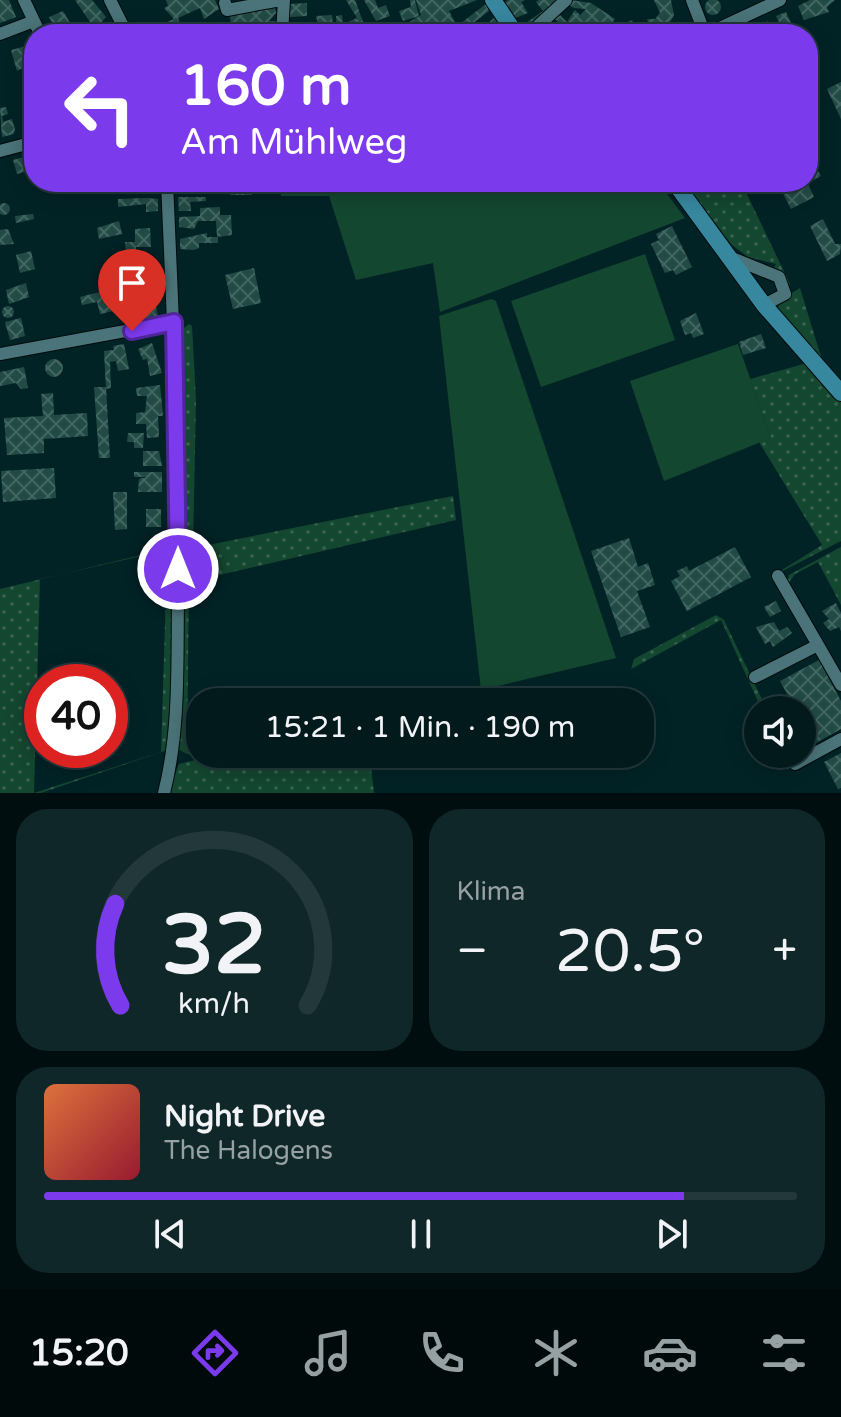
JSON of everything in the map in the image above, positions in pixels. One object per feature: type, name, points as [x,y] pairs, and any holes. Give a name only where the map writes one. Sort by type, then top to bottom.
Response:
[{"type":"main road","points":[[493,0],[509,24]]},
{"type":"main road","points":[[681,192],[764,305],[841,393]]},
{"type":"street","points":[[24,0],[35,24]]},
{"type":"street","points":[[110,0],[122,24]]},
{"type":"street","points":[[225,3],[227,10],[282,0],[282,24]]},
{"type":"street","points":[[540,24],[566,0]]},
{"type":"street","points":[[692,0],[702,24]]},
{"type":"street","points":[[728,24],[780,0]]},
{"type":"street","points":[[26,24],[34,21]]},
{"type":"street","points":[[0,34],[24,25]]},
{"type":"street","points":[[0,151],[24,145]]},
{"type":"street","points":[[164,793],[175,735],[178,415],[168,192]]},
{"type":"street","points":[[730,257],[743,265],[775,274],[785,294],[764,305]]},
{"type":"street","points":[[0,354],[174,322]]},
{"type":"street","points":[[778,576],[841,685]]},
{"type":"street","points":[[755,677],[818,645]]},
{"type":"street","points":[[816,753],[841,739]]},
{"type":"green space","points":[[281,192],[666,192],[685,218],[440,312],[433,263],[356,280],[329,196],[281,196]]},
{"type":"green space","points":[[690,192],[746,192],[791,286],[774,268],[776,264],[748,257],[732,245]]},
{"type":"green space","points":[[645,254],[675,340],[541,387],[511,301]]},
{"type":"green space","points":[[800,288],[822,360],[841,380],[841,386],[777,315],[779,301]]},
{"type":"green space","points":[[491,299],[496,301],[616,658],[481,688],[439,316]]},
{"type":"green space","points":[[189,324],[192,326],[196,400],[193,548],[453,496],[456,520],[189,582],[186,753],[179,750],[183,571],[202,568],[203,554],[183,554],[184,413],[180,331]]},
{"type":"green space","points":[[738,344],[771,438],[664,481],[630,381]]},
{"type":"green space","points":[[807,363],[841,400],[841,541],[769,578],[822,545],[759,442],[771,438],[750,379]]},
{"type":"green space","points":[[841,547],[841,605],[818,562],[795,574],[787,586],[789,575]]},
{"type":"green space","points":[[170,548],[173,551],[170,749],[128,763],[161,752],[167,560],[163,553],[63,574]]},
{"type":"green space","points":[[40,579],[38,664],[24,664],[24,768],[35,768],[34,793],[0,793],[0,589]]},
{"type":"green space","points":[[716,615],[724,620],[760,696],[756,696],[721,620],[631,669],[634,659]]},
{"type":"green space","points":[[186,762],[186,768],[371,768],[374,793],[168,793],[179,764]]},
{"type":"green space","points":[[111,768],[114,768],[41,793],[34,793]]},
{"type":"building","points":[[713,-1],[721,7],[713,15],[705,7]]},
{"type":"building","points":[[0,0],[9,0],[16,17],[0,23]]},
{"type":"building","points":[[75,0],[92,0],[106,17],[100,24],[91,24]]},
{"type":"building","points":[[166,0],[215,0],[219,9],[204,19],[200,8],[178,18],[181,24],[165,24],[174,19],[164,8],[168,6]]},
{"type":"building","points":[[346,0],[355,0],[364,24],[343,24],[357,18]]},
{"type":"building","points":[[364,0],[375,0],[378,8],[386,5],[390,16],[376,21]]},
{"type":"building","points":[[410,0],[415,0],[419,16],[403,21],[399,11],[411,7]]},
{"type":"building","points":[[416,0],[477,0],[449,11],[456,24],[406,24],[421,15]]},
{"type":"building","points":[[508,0],[525,0],[521,2],[528,13],[513,19],[504,3]]},
{"type":"building","points":[[560,0],[531,24],[524,24],[543,11],[536,2]]},
{"type":"building","points":[[571,0],[591,3],[615,19],[611,24],[560,24],[555,19],[560,15],[567,22],[575,10],[580,15],[586,9],[569,5]]},
{"type":"building","points":[[654,0],[671,0],[674,15],[669,24],[649,24],[647,19],[655,19],[660,13]]},
{"type":"building","points":[[810,0],[835,0],[827,7],[829,12],[804,20],[798,6]]},
{"type":"building","points":[[307,3],[307,16],[290,17],[289,4]]},
{"type":"building","points":[[486,4],[489,11],[472,24],[460,24]]},
{"type":"building","points":[[275,5],[276,13],[269,21],[276,21],[276,24],[231,24],[229,14]]},
{"type":"building","points":[[63,11],[71,24],[53,24],[49,17]]},
{"type":"building","points":[[786,12],[792,24],[780,24],[776,16]]},
{"type":"building","points":[[332,15],[333,24],[318,24],[316,16]]},
{"type":"building","points":[[342,15],[343,24],[336,24],[336,16]]},
{"type":"building","points":[[24,47],[24,67],[17,71],[11,50]]},
{"type":"building","points":[[841,82],[841,119],[827,89]]},
{"type":"building","points":[[6,107],[8,114],[2,116],[3,122],[12,119],[15,129],[14,134],[2,137],[0,108]]},
{"type":"building","points":[[24,157],[24,172],[17,174],[13,160]]},
{"type":"building","points":[[230,192],[252,192],[252,195],[230,195]]},
{"type":"building","points":[[782,192],[812,192],[814,197],[791,209]]},
{"type":"building","points":[[178,197],[206,197],[206,201],[190,202],[191,211],[179,211]]},
{"type":"building","points":[[118,199],[158,199],[158,211],[146,212],[146,204],[118,207]]},
{"type":"building","points":[[0,205],[8,205],[8,213],[0,213]]},
{"type":"building","points":[[220,207],[220,215],[231,215],[232,235],[217,237],[216,221],[198,221],[194,229],[179,227],[179,217],[200,216],[200,208]]},
{"type":"building","points":[[33,214],[34,219],[16,223],[15,216]]},
{"type":"building","points":[[823,219],[835,244],[841,244],[840,254],[827,261],[810,226]]},
{"type":"building","points":[[119,221],[122,234],[99,239],[97,228]]},
{"type":"building","points":[[672,226],[692,267],[676,275],[673,270],[665,273],[651,244],[659,240],[656,234]]},
{"type":"building","points":[[150,228],[151,247],[136,247],[136,253],[126,253],[125,242],[135,242],[135,229]]},
{"type":"building","points":[[8,229],[14,244],[0,245],[0,230]]},
{"type":"building","points":[[207,233],[207,237],[218,237],[218,243],[199,243],[199,248],[194,250],[180,249],[180,239]]},
{"type":"building","points":[[31,251],[35,269],[20,273],[16,255]]},
{"type":"building","points":[[254,268],[261,303],[233,309],[225,275]]},
{"type":"building","points":[[26,283],[29,297],[9,304],[6,290]]},
{"type":"building","points":[[135,283],[140,305],[136,306],[137,310],[156,306],[158,317],[140,321],[139,317],[130,319],[127,308],[100,314],[97,302],[82,305],[80,297]]},
{"type":"building","points":[[8,306],[14,312],[8,318],[2,312]]},
{"type":"building","points":[[696,313],[704,334],[693,338],[691,333],[685,335],[680,321]]},
{"type":"building","points":[[21,318],[25,336],[10,340],[5,322]]},
{"type":"building","points":[[761,334],[766,348],[743,355],[739,342]]},
{"type":"building","points":[[152,343],[162,373],[150,376],[147,359],[143,360],[138,349]]},
{"type":"building","points":[[124,344],[129,369],[118,371],[116,361],[110,362],[111,388],[106,389],[104,351]]},
{"type":"building","points":[[50,359],[58,359],[63,368],[61,375],[50,377],[45,372],[45,364]]},
{"type":"building","points":[[24,367],[28,388],[21,389],[16,383],[0,386],[0,372]]},
{"type":"building","points":[[160,385],[163,416],[158,416],[159,437],[147,438],[146,424],[136,424],[136,413],[145,412],[147,396],[137,396],[136,388]]},
{"type":"building","points":[[94,387],[106,387],[110,458],[99,458]]},
{"type":"building","points":[[53,393],[54,415],[87,413],[88,436],[44,439],[44,453],[7,455],[4,418],[43,416],[41,394]]},
{"type":"building","points":[[128,433],[144,433],[143,448],[134,448],[134,442],[127,442]]},
{"type":"building","points":[[143,451],[159,451],[162,466],[143,466]]},
{"type":"building","points":[[54,468],[56,498],[3,502],[1,471]]},
{"type":"building","points":[[134,472],[162,472],[162,492],[138,492],[139,479],[147,477],[134,477]]},
{"type":"building","points":[[113,492],[127,492],[127,529],[115,530]]},
{"type":"building","points":[[146,509],[161,509],[161,527],[146,527]]},
{"type":"building","points":[[629,538],[638,567],[648,563],[655,585],[637,591],[650,627],[621,637],[591,551]]},
{"type":"building","points":[[735,547],[751,577],[687,611],[671,581],[680,576],[677,571],[687,566],[689,571]]},
{"type":"building","points":[[776,601],[781,611],[770,617],[764,607]]},
{"type":"building","points":[[836,603],[841,613],[841,631],[839,627],[830,631],[823,623],[829,619],[822,611]]},
{"type":"building","points":[[774,622],[779,631],[787,627],[792,633],[773,647],[770,641],[765,644],[756,627]]},
{"type":"building","points":[[819,660],[841,701],[841,729],[816,743],[816,696],[788,696],[780,681]]},
{"type":"building","points":[[841,753],[841,788],[838,789],[824,762]]},
{"type":"route","points":[[132,331],[174,322],[178,415],[178,569]]}]
